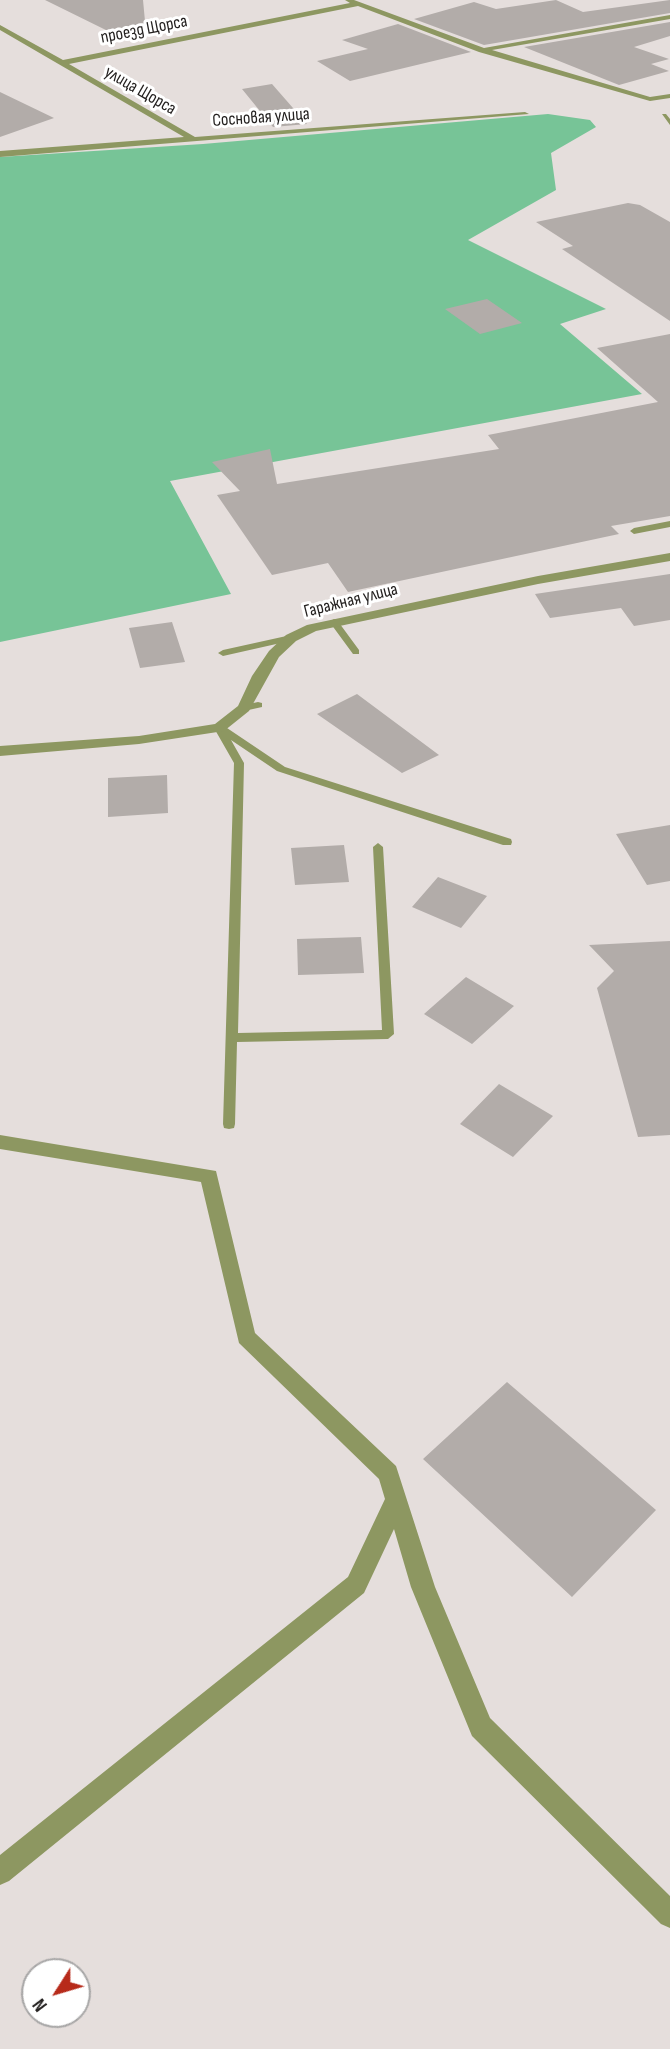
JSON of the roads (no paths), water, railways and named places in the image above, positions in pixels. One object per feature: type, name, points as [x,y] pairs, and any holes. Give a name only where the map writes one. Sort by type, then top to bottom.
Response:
[{"type":"street","points":[[353,1],[482,50],[650,99],[670,96]]},
{"type":"street","name":"проезд Щорса","points":[[61,63],[353,1]]},
{"type":"street","points":[[482,50],[670,17]]},
{"type":"street","name":"улица Щорса","points":[[0,27],[193,139]]},
{"type":"street","name":"Сосновая улица","points":[[0,154],[525,114]]},
{"type":"street","name":"Гаражная улица","points":[[219,728],[251,707],[259,676],[274,653],[291,638],[328,620],[670,557]]},
{"type":"street","points":[[0,751],[139,740],[219,728]]},
{"type":"street","points":[[0,1142],[209,1176],[246,1337],[387,1473],[422,1587],[481,1727],[670,1915]]},
{"type":"street","points":[[0,1872],[356,1585],[396,1499]]},
{"type":"lane","points":[[664,115],[670,123]]},
{"type":"lane","points":[[634,531],[670,524]]},
{"type":"lane","points":[[328,620],[356,652]]},
{"type":"lane","points":[[223,653],[291,638]]},
{"type":"lane","points":[[219,728],[281,769],[508,842]]},
{"type":"lane","points":[[219,728],[239,763],[229,1124]]},
{"type":"lane","points":[[232,1038],[388,1034],[378,847]]}]
